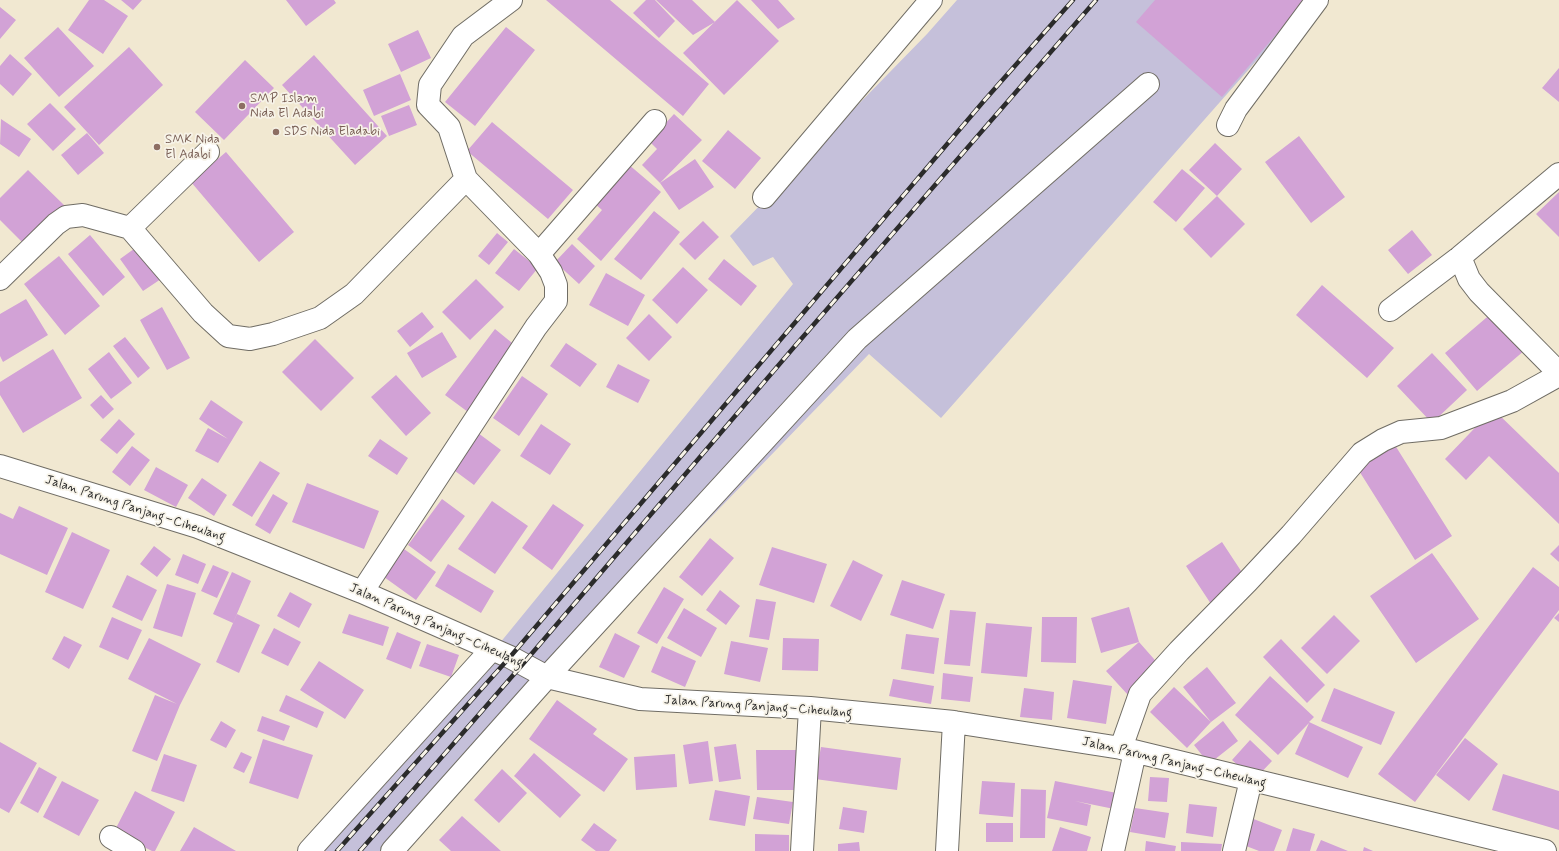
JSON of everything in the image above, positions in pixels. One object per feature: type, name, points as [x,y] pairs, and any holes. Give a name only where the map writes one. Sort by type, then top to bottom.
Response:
[{"type":"street","points":[[362,592],[536,327],[556,301],[556,285],[539,254],[466,179],[449,127],[428,104],[430,85],[463,36],[511,0]]},
{"type":"street","points":[[764,197],[932,0]]},
{"type":"street","points":[[1228,125],[1236,109],[1318,0]]},
{"type":"street","points":[[392,851],[547,678],[857,339],[1148,84]]},
{"type":"street","points":[[539,254],[655,121]]},
{"type":"street","points":[[130,228],[208,152]]},
{"type":"street","points":[[1390,310],[1460,257],[1559,174]]},
{"type":"street","points":[[0,279],[56,224],[66,217],[83,215],[130,228],[204,313],[228,336],[250,339],[273,334],[320,318],[354,294],[466,179]]},
{"type":"street","points":[[1113,851],[1128,750],[1140,694],[1179,651],[1291,535],[1362,453],[1383,440],[1401,432],[1441,428],[1512,401],[1559,374],[1479,292],[1469,279],[1460,257]]},
{"type":"street","name":"Jalan Parung Panjang–Ciheulang","points":[[0,466],[198,527],[362,592],[510,657],[547,678],[640,699],[810,708],[954,722],[1128,750],[1545,851]]},
{"type":"street","points":[[309,851],[492,650]]},
{"type":"street","points":[[802,851],[810,708]]},
{"type":"street","points":[[947,851],[954,722]]},
{"type":"street","points":[[1234,851],[1252,780]]},
{"type":"street","points":[[111,837],[134,851]]},
{"type":"shaded area","points":[[957,0],[1310,0],[941,418],[869,354],[594,638],[502,744],[405,851],[314,851],[495,649],[793,284],[773,257],[753,266],[730,236],[927,34]]},
{"type":"building","points":[[89,0],[104,0],[128,16],[103,54],[68,30]]},
{"type":"building","points":[[121,0],[142,0],[133,10]]},
{"type":"building","points":[[286,0],[334,0],[336,3],[306,26]]},
{"type":"building","points":[[546,0],[610,0],[709,84],[683,116]]},
{"type":"building","points":[[646,0],[655,0],[675,21],[659,38],[633,13]]},
{"type":"building","points":[[656,0],[692,0],[715,22],[693,35]]},
{"type":"building","points":[[737,0],[779,41],[724,95],[683,53]]},
{"type":"building","points":[[751,0],[778,0],[795,19],[778,29]]},
{"type":"building","points":[[1155,0],[1305,1],[1222,97],[1136,22]]},
{"type":"building","points":[[0,7],[16,20],[0,39]]},
{"type":"building","points":[[58,27],[94,66],[59,97],[24,58]]},
{"type":"building","points":[[506,27],[535,50],[475,126],[445,102]]},
{"type":"building","points":[[418,30],[431,58],[401,72],[388,44]]},
{"type":"building","points":[[129,47],[163,85],[99,145],[64,107]]},
{"type":"building","points":[[10,54],[32,74],[13,96],[0,84],[0,66]]},
{"type":"building","points":[[314,55],[387,136],[355,165],[282,85]]},
{"type":"building","points":[[245,60],[274,88],[224,140],[195,112]]},
{"type":"building","points":[[1559,68],[1559,102],[1542,88]]},
{"type":"building","points":[[400,74],[411,100],[374,116],[363,90]]},
{"type":"building","points":[[50,103],[76,129],[53,151],[27,124]]},
{"type":"building","points":[[409,105],[417,125],[389,136],[381,116]]},
{"type":"building","points":[[674,114],[702,140],[660,183],[642,165],[657,149],[649,141]]},
{"type":"building","points":[[1,119],[31,139],[19,157],[0,144]]},
{"type":"building","points":[[492,122],[573,190],[548,219],[467,151]]},
{"type":"building","points":[[728,130],[761,158],[735,189],[702,161]]},
{"type":"building","points":[[87,133],[104,153],[78,175],[61,155]]},
{"type":"building","points":[[1299,136],[1345,197],[1311,223],[1265,162]]},
{"type":"building","points":[[1215,143],[1242,169],[1217,196],[1189,170]]},
{"type":"building","points":[[226,152],[294,232],[259,262],[191,182]]},
{"type":"building","points":[[695,159],[714,187],[679,210],[660,183]]},
{"type":"building","points":[[628,164],[661,192],[601,261],[577,239],[602,210],[594,203]]},
{"type":"building","points":[[1182,169],[1205,188],[1176,222],[1153,202]]},
{"type":"building","points":[[28,170],[65,206],[26,246],[0,220],[0,198]]},
{"type":"building","points":[[1559,192],[1559,237],[1536,214]]},
{"type":"building","points":[[1217,196],[1245,224],[1211,258],[1183,229]]},
{"type":"building","points":[[654,211],[680,232],[641,280],[614,259]]},
{"type":"building","points":[[703,221],[719,237],[695,260],[679,244]]},
{"type":"building","points":[[1412,230],[1432,255],[1408,274],[1388,250]]},
{"type":"building","points":[[497,233],[508,242],[489,265],[478,256]]},
{"type":"building","points":[[90,235],[125,277],[103,296],[68,254]]},
{"type":"building","points":[[572,244],[595,266],[579,284],[555,262]]},
{"type":"building","points":[[138,246],[161,279],[143,291],[120,259]]},
{"type":"building","points":[[514,249],[538,268],[519,291],[495,273]]},
{"type":"building","points":[[59,256],[100,306],[65,335],[24,284]]},
{"type":"building","points":[[724,259],[757,286],[741,306],[708,279]]},
{"type":"building","points":[[683,267],[708,290],[677,324],[652,300]]},
{"type":"building","points":[[606,273],[645,295],[628,326],[589,305]]},
{"type":"building","points":[[476,279],[504,307],[470,340],[442,312]]},
{"type":"building","points":[[1322,285],[1394,348],[1367,378],[1296,315]]},
{"type":"building","points":[[26,299],[48,335],[3,362],[0,356],[0,314]]},
{"type":"building","points":[[162,307],[190,358],[167,370],[140,320]]},
{"type":"building","points":[[422,312],[434,327],[410,347],[397,331]]},
{"type":"building","points":[[1493,312],[1525,350],[1477,391],[1445,353]]},
{"type":"building","points":[[649,314],[672,337],[649,361],[626,338]]},
{"type":"building","points":[[495,329],[517,347],[468,412],[445,395]]},
{"type":"building","points":[[442,332],[457,357],[422,378],[407,353]]},
{"type":"building","points":[[125,337],[150,368],[138,378],[113,346]]},
{"type":"building","points":[[315,339],[354,378],[321,411],[282,372]]},
{"type":"building","points":[[566,343],[597,364],[580,387],[550,366]]},
{"type":"building","points":[[53,349],[82,398],[23,433],[0,395],[0,382]]},
{"type":"building","points":[[109,352],[132,383],[111,399],[88,369]]},
{"type":"building","points":[[1432,353],[1467,390],[1432,423],[1397,386]]},
{"type":"building","points":[[618,364],[650,380],[638,403],[606,387]]},
{"type":"building","points":[[396,375],[431,413],[406,436],[371,397]]},
{"type":"building","points":[[522,376],[548,394],[519,436],[493,418]]},
{"type":"building","points":[[101,395],[114,409],[103,419],[90,405]]},
{"type":"building","points":[[211,400],[243,422],[218,463],[195,451],[208,428],[228,439],[199,419]]},
{"type":"building","points":[[1493,409],[1559,473],[1559,524],[1489,456],[1466,480],[1445,459]]},
{"type":"building","points":[[119,419],[135,434],[117,454],[100,440]]},
{"type":"building","points":[[541,424],[571,444],[550,475],[520,456]]},
{"type":"building","points":[[478,433],[501,450],[474,485],[451,468]]},
{"type":"building","points":[[380,439],[408,458],[397,475],[368,456]]},
{"type":"building","points":[[1393,442],[1452,536],[1415,560],[1356,466]]},
{"type":"building","points":[[132,446],[150,460],[130,486],[112,472]]},
{"type":"building","points":[[260,461],[280,473],[252,517],[232,505]]},
{"type":"building","points":[[156,467],[188,485],[176,507],[144,490]]},
{"type":"building","points":[[202,478],[227,495],[214,516],[188,498]]},
{"type":"building","points":[[307,483],[379,511],[364,549],[292,522]]},
{"type":"building","points":[[273,494],[288,503],[270,534],[255,525]]},
{"type":"building","points":[[442,499],[465,516],[431,562],[408,545]]},
{"type":"building","points":[[492,501],[528,526],[495,574],[458,549]]},
{"type":"building","points":[[553,504],[584,525],[552,570],[522,548]]},
{"type":"building","points":[[19,506],[68,528],[47,575],[0,554],[0,513],[13,519]]},
{"type":"building","points":[[72,532],[110,550],[83,609],[45,592]]},
{"type":"building","points":[[710,538],[734,558],[702,596],[679,577]]},
{"type":"building","points":[[1222,542],[1247,580],[1211,604],[1186,566]]},
{"type":"building","points":[[1559,545],[1559,562],[1550,554]]},
{"type":"building","points":[[154,546],[171,559],[157,577],[140,564]]},
{"type":"building","points":[[772,547],[827,564],[814,603],[759,585]]},
{"type":"building","points":[[404,549],[436,572],[416,600],[384,577]]},
{"type":"building","points":[[1432,553],[1479,619],[1416,663],[1370,596]]},
{"type":"building","points":[[183,554],[206,564],[198,584],[175,575]]},
{"type":"building","points":[[853,560],[883,575],[861,621],[830,606]]},
{"type":"building","points":[[448,564],[494,591],[481,613],[435,586]]},
{"type":"building","points":[[213,565],[229,572],[217,598],[201,591]]},
{"type":"building","points":[[1533,567],[1559,587],[1559,610],[1415,802],[1378,774]]},
{"type":"building","points":[[232,572],[251,581],[233,623],[213,614]]},
{"type":"building","points":[[127,575],[157,590],[142,621],[112,607]]},
{"type":"building","points":[[902,580],[945,594],[933,629],[890,615]]},
{"type":"building","points":[[167,584],[196,593],[182,637],[153,628]]},
{"type":"building","points":[[664,587],[684,599],[657,644],[637,633]]},
{"type":"building","points":[[720,590],[740,606],[726,625],[706,610]]},
{"type":"building","points":[[290,592],[312,604],[299,628],[277,616]]},
{"type":"building","points":[[756,599],[776,602],[769,640],[749,637]]},
{"type":"building","points":[[1129,607],[1139,642],[1101,653],[1091,618]]},
{"type":"building","points":[[684,608],[717,628],[701,657],[667,638]]},
{"type":"building","points":[[950,610],[976,612],[970,666],[944,664]]},
{"type":"building","points":[[1559,613],[1559,622],[1554,618]]},
{"type":"building","points":[[237,614],[260,625],[239,673],[216,662]]},
{"type":"building","points":[[349,614],[389,627],[383,646],[342,633]]},
{"type":"building","points":[[1334,615],[1360,641],[1327,674],[1301,648]]},
{"type":"building","points":[[112,617],[142,630],[128,660],[99,647]]},
{"type":"building","points":[[1042,617],[1077,617],[1076,663],[1041,662]]},
{"type":"building","points":[[986,623],[1032,627],[1027,677],[981,673]]},
{"type":"building","points":[[274,628],[301,642],[288,666],[261,653]]},
{"type":"building","points":[[397,632],[421,642],[411,669],[386,659]]},
{"type":"building","points":[[615,633],[640,646],[624,678],[599,667]]},
{"type":"building","points":[[906,634],[939,638],[934,674],[901,669]]},
{"type":"building","points":[[64,636],[82,645],[69,669],[52,659]]},
{"type":"building","points":[[149,638],[201,664],[180,705],[157,761],[132,751],[155,695],[177,704],[128,679]]},
{"type":"building","points":[[783,638],[819,639],[818,671],[782,670]]},
{"type":"building","points":[[1281,639],[1325,685],[1307,703],[1263,657]]},
{"type":"building","points":[[731,641],[768,648],[760,682],[724,674]]},
{"type":"building","points":[[1139,642],[1161,667],[1128,695],[1106,671]]},
{"type":"building","points":[[427,644],[459,655],[451,677],[419,666]]},
{"type":"building","points":[[662,646],[696,661],[685,687],[651,672]]},
{"type":"building","points":[[319,661],[364,690],[345,719],[300,690]]},
{"type":"building","points":[[1207,667],[1236,703],[1211,722],[1183,687]]},
{"type":"building","points":[[943,673],[973,677],[970,702],[941,699]]},
{"type":"building","points":[[1270,676],[1314,717],[1309,722],[1363,747],[1348,778],[1295,754],[1309,723],[1278,755],[1235,715]]},
{"type":"building","points":[[893,679],[934,686],[931,704],[889,696]]},
{"type":"building","points":[[1073,680],[1112,686],[1106,724],[1067,718]]},
{"type":"building","points":[[1174,687],[1211,722],[1187,748],[1150,712]]},
{"type":"building","points":[[1024,688],[1054,692],[1052,720],[1020,717]]},
{"type":"building","points":[[1334,688],[1395,712],[1381,745],[1321,721]]},
{"type":"building","points":[[286,695],[324,712],[317,728],[279,711]]},
{"type":"building","points":[[557,700],[597,729],[593,734],[628,759],[604,792],[529,739]]},
{"type":"building","points":[[262,716],[290,726],[284,741],[257,731]]},
{"type":"building","points":[[221,721],[236,730],[226,748],[210,740]]},
{"type":"building","points":[[1223,721],[1238,741],[1209,764],[1194,745]]},
{"type":"building","points":[[1465,738],[1498,764],[1469,801],[1436,775]]},
{"type":"building","points":[[263,739],[313,755],[298,799],[249,783]]},
{"type":"building","points":[[1250,740],[1272,761],[1254,780],[1232,760]]},
{"type":"building","points":[[708,741],[713,781],[689,784],[683,745]]},
{"type":"building","points":[[0,742],[37,763],[9,813],[0,808]]},
{"type":"building","points":[[736,744],[741,779],[719,782],[714,747]]},
{"type":"building","points":[[821,747],[901,758],[897,790],[815,779]]},
{"type":"building","points":[[756,750],[799,750],[799,790],[757,790]]},
{"type":"building","points":[[241,752],[252,757],[244,773],[233,768]]},
{"type":"building","points":[[534,753],[581,795],[560,818],[514,776]]},
{"type":"building","points":[[164,754],[197,765],[184,802],[151,791]]},
{"type":"building","points":[[675,754],[677,787],[636,790],[634,757]]},
{"type":"building","points":[[39,767],[57,777],[38,813],[20,803]]},
{"type":"building","points":[[502,769],[527,793],[499,823],[474,800]]},
{"type":"building","points":[[1503,774],[1559,791],[1559,830],[1492,810]]},
{"type":"building","points":[[1150,777],[1169,778],[1167,802],[1148,801]]},
{"type":"building","points":[[62,781],[99,800],[79,836],[43,817]]},
{"type":"building","points":[[982,781],[1015,783],[1013,817],[979,814]]},
{"type":"building","points":[[1055,781],[1122,794],[1119,810],[1075,801],[1091,805],[1087,826],[1047,818]]},
{"type":"building","points":[[1021,789],[1046,790],[1045,838],[1020,838]]},
{"type":"building","points":[[715,790],[750,796],[745,826],[709,820]]},
{"type":"building","points":[[135,791],[175,812],[155,851],[152,851],[114,832]]},
{"type":"building","points":[[757,797],[793,802],[789,824],[753,819]]},
{"type":"building","points":[[1189,804],[1217,807],[1213,837],[1186,833]]},
{"type":"building","points":[[843,807],[867,811],[864,833],[839,829]]},
{"type":"building","points":[[1135,808],[1169,813],[1165,838],[1130,832]]},
{"type":"building","points":[[462,816],[501,851],[451,851],[439,840]]},
{"type":"building","points":[[1251,818],[1282,830],[1274,851],[1259,851],[1241,844]]},
{"type":"building","points":[[594,823],[617,840],[609,851],[596,851],[581,840]]},
{"type":"building","points":[[986,823],[1013,823],[1013,842],[986,842]]},
{"type":"building","points":[[194,827],[236,851],[180,851]]},
{"type":"building","points":[[1060,827],[1091,837],[1087,851],[1052,851]]},
{"type":"building","points":[[1293,828],[1315,834],[1310,851],[1286,851]]},
{"type":"building","points":[[755,834],[789,835],[789,851],[755,851]]},
{"type":"building","points":[[1321,840],[1348,851],[1316,851]]},
{"type":"building","points":[[1146,841],[1176,846],[1175,851],[1145,851]]},
{"type":"building","points":[[859,842],[860,851],[838,851],[838,844]]},
{"type":"building","points":[[1181,842],[1222,844],[1221,851],[1181,851]]},
{"type":"building","points":[[1364,847],[1373,851],[1363,851]]},
{"type":"railway","points":[[337,851],[510,657],[983,102],[1073,0]]},
{"type":"railway","points":[[360,851],[522,665],[795,346],[1096,0]]},
{"type":"place","name":"SMP Islam Nida El Adabi","points":[[242,106]]},
{"type":"place","name":"SDS Nida Eladabi","points":[[276,132]]},
{"type":"place","name":"SMK Nida El Adabi","points":[[157,147]]}]
